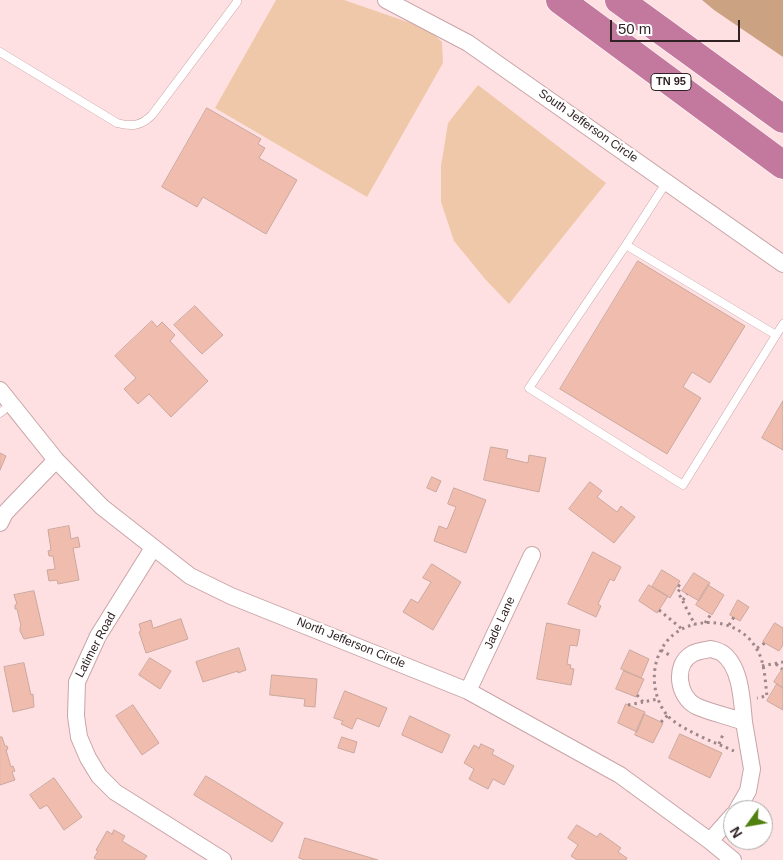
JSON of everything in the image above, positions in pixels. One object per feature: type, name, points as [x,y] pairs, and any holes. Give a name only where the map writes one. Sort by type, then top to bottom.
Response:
[{"type":"highway","name":"TN 95","points":[[560,0],[783,164]]},
{"type":"highway","name":"TN 95","points":[[619,0],[783,119]]},
{"type":"street","name":"South Jefferson Circle","points":[[386,0],[468,43],[783,264]]},
{"type":"street","name":"North Jefferson Circle","points":[[0,390],[6,408],[102,507],[190,576],[231,596],[468,691],[620,775],[733,860]]},
{"type":"street","points":[[0,523],[5,513],[56,460]]},
{"type":"street","name":"Latimer Road","points":[[152,548],[98,636],[77,682],[76,716],[79,737],[88,758],[100,776],[115,792],[223,860]]},
{"type":"street","name":"Jade Lane","points":[[468,691],[532,555]]},
{"type":"street","points":[[743,800],[748,791],[752,770],[741,689],[733,666],[723,654],[711,649],[692,654],[683,663],[679,680],[684,694],[695,705],[744,722]]},
{"type":"street","points":[[710,841],[723,826]]},
{"type":"lane","points":[[0,52],[117,122],[135,125],[144,123],[152,115],[237,1]]},
{"type":"lane","points":[[666,183],[529,388],[683,485],[783,324]]},
{"type":"lane","points":[[626,245],[776,335]]},
{"type":"path","points":[[678,585],[681,587],[678,592],[695,625]]},
{"type":"path","points":[[682,601],[687,594]]},
{"type":"path","points":[[659,610],[682,629]]},
{"type":"path","points":[[705,624],[711,614]]},
{"type":"path","points":[[729,626],[734,617]]},
{"type":"path","points":[[736,747],[737,753],[680,725],[668,715],[658,699],[654,683],[655,665],[661,650],[682,629],[695,625],[717,622],[742,633],[757,648],[767,696],[742,701]]},
{"type":"path","points":[[757,648],[765,643]]},
{"type":"path","points":[[762,666],[783,662]]},
{"type":"path","points":[[775,664],[782,669]]},
{"type":"path","points":[[637,695],[643,702]]},
{"type":"path","points":[[628,704],[658,699]]},
{"type":"path","points":[[660,722],[668,715]]},
{"type":"path","points":[[719,744],[725,729],[730,732]]},
{"type":"shaded area","points":[[276,0],[344,0],[428,29],[442,42],[443,63],[367,197],[215,108]]},
{"type":"shaded area","points":[[702,0],[783,0],[783,57],[714,10]]},
{"type":"shaded area","points":[[478,85],[606,183],[509,304],[485,279],[454,241],[441,202],[441,166],[448,123]]},
{"type":"building","points":[[207,108],[261,139],[258,144],[265,148],[259,158],[297,180],[266,234],[203,197],[197,207],[162,187]]},
{"type":"building","points":[[638,261],[745,326],[710,383],[692,372],[683,387],[701,398],[667,454],[560,389]]},
{"type":"building","points":[[195,306],[223,335],[202,354],[174,325]]},
{"type":"building","points":[[152,321],[157,327],[162,322],[175,335],[170,341],[208,381],[171,417],[149,394],[138,404],[124,389],[136,378],[115,356]]},
{"type":"building","points":[[783,401],[783,450],[762,438]]},
{"type":"building","points":[[491,447],[508,450],[506,458],[528,463],[529,455],[546,458],[539,492],[484,480]]},
{"type":"building","points":[[0,453],[6,456],[0,470]]},
{"type":"building","points":[[432,477],[441,481],[436,492],[427,488]]},
{"type":"building","points":[[590,482],[602,491],[597,497],[617,512],[621,506],[635,517],[614,543],[569,509]]},
{"type":"building","points":[[454,488],[486,500],[466,553],[434,541],[439,526],[447,529],[456,507],[448,504]]},
{"type":"building","points":[[69,526],[71,539],[78,537],[80,547],[73,548],[79,580],[58,584],[57,580],[49,581],[47,570],[55,569],[53,556],[49,556],[48,551],[51,550],[48,530]]},
{"type":"building","points":[[593,552],[621,567],[614,581],[610,579],[598,604],[601,606],[596,617],[568,604]]},
{"type":"building","points":[[432,564],[461,582],[433,630],[403,612],[411,599],[418,603],[431,582],[423,578]]},
{"type":"building","points":[[662,570],[680,581],[670,598],[652,587]]},
{"type":"building","points":[[694,573],[710,583],[699,601],[682,591]]},
{"type":"building","points":[[649,585],[668,596],[657,613],[639,601]]},
{"type":"building","points":[[708,585],[724,595],[712,615],[696,605]]},
{"type":"building","points":[[34,591],[44,635],[24,639],[20,631],[21,626],[17,609],[15,609],[17,604],[14,595]]},
{"type":"building","points":[[738,600],[749,607],[740,621],[730,615]]},
{"type":"building","points":[[181,619],[188,639],[146,653],[139,632],[141,631],[139,624],[151,620],[153,628]]},
{"type":"building","points":[[547,623],[580,630],[577,646],[570,645],[567,664],[571,665],[570,668],[574,669],[571,685],[537,679]]},
{"type":"building","points":[[775,623],[783,628],[783,645],[779,651],[763,642]]},
{"type":"building","points":[[239,648],[246,670],[203,682],[196,662]]},
{"type":"building","points":[[630,650],[649,659],[641,678],[621,669]]},
{"type":"building","points":[[150,658],[171,671],[160,689],[139,675]]},
{"type":"building","points":[[24,663],[31,695],[33,694],[34,707],[13,712],[4,667]]},
{"type":"building","points":[[783,668],[783,688],[774,682]]},
{"type":"building","points":[[624,671],[644,679],[636,697],[616,689]]},
{"type":"building","points":[[272,675],[317,679],[315,707],[304,706],[305,699],[270,695]]},
{"type":"building","points":[[777,684],[783,688],[783,710],[767,701]]},
{"type":"building","points":[[345,691],[387,708],[379,727],[357,718],[352,729],[341,724],[343,721],[334,718]]},
{"type":"building","points":[[626,704],[645,712],[637,732],[618,723]]},
{"type":"building","points":[[133,705],[159,743],[142,755],[116,716]]},
{"type":"building","points":[[644,714],[663,723],[653,743],[635,735]]},
{"type":"building","points":[[410,716],[450,735],[442,753],[402,735]]},
{"type":"building","points":[[680,734],[722,753],[710,778],[669,758]]},
{"type":"building","points":[[0,737],[2,737],[5,746],[7,746],[8,749],[6,750],[11,767],[13,766],[15,771],[12,772],[15,780],[0,785]]},
{"type":"building","points":[[342,737],[357,742],[354,753],[338,748]]},
{"type":"building","points":[[481,744],[494,750],[492,754],[514,766],[504,785],[493,779],[488,789],[469,779],[474,769],[464,763],[474,745],[479,748]]},
{"type":"building","points":[[206,776],[283,823],[272,842],[194,795]]},
{"type":"building","points":[[54,778],[82,817],[64,830],[47,805],[40,809],[30,795]]},
{"type":"building","points":[[577,825],[597,837],[600,833],[621,848],[618,852],[627,858],[626,860],[577,860],[571,856],[578,845],[568,838]]},
{"type":"building","points":[[114,830],[125,836],[122,841],[147,856],[144,860],[97,860],[94,858],[98,851],[96,850],[107,831],[112,834]]},
{"type":"building","points":[[305,838],[378,860],[305,860],[299,858]]}]
